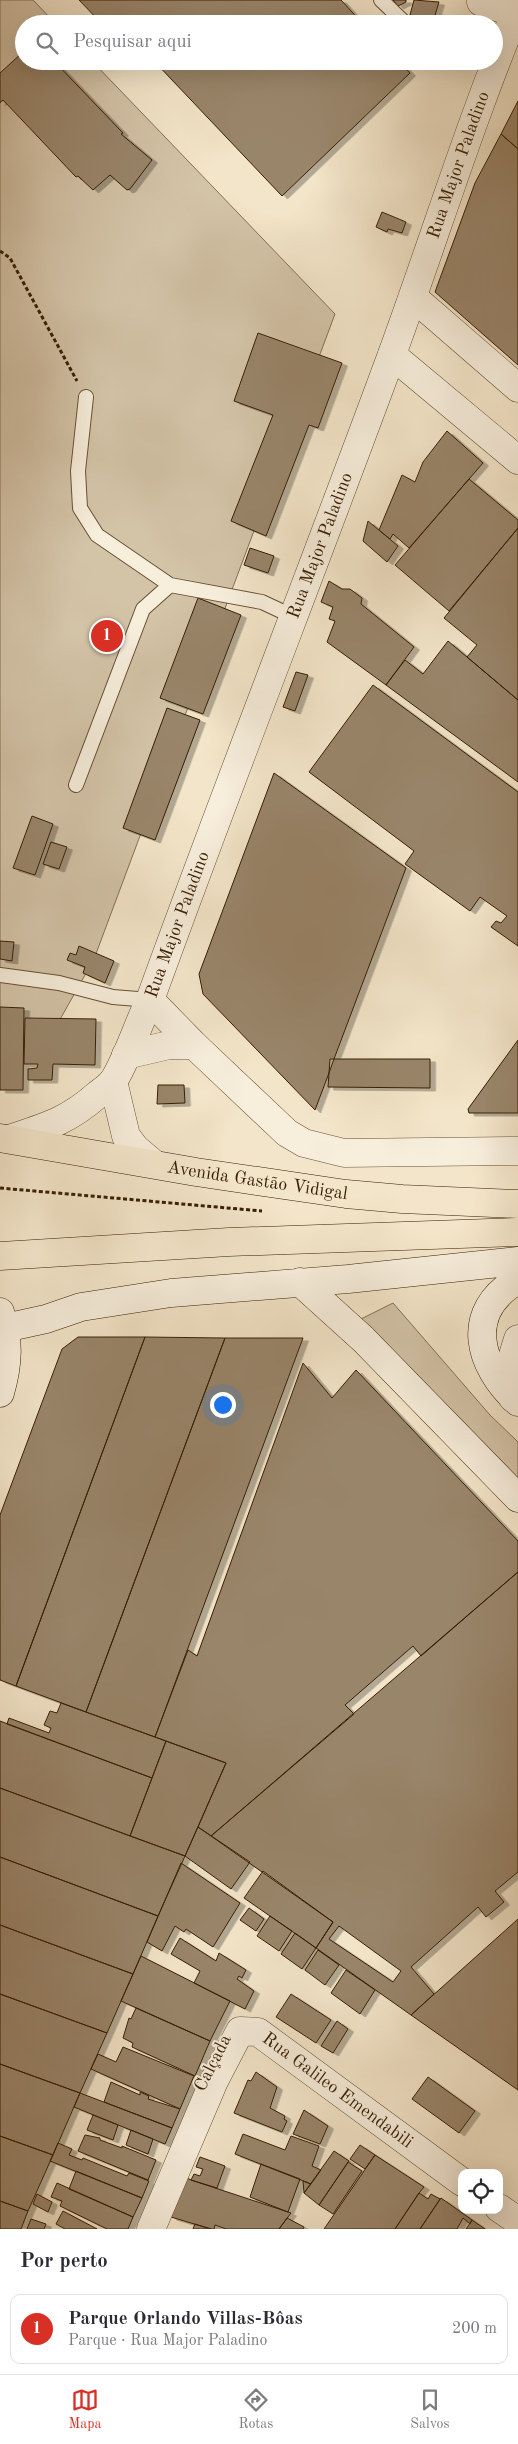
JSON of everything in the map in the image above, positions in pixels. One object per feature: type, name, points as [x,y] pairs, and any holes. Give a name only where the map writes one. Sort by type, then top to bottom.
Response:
[{"type":"highway","name":"Avenida Gastão Vidigal","points":[[4,1138],[196,1172],[346,1194],[402,1199],[518,1204]]},
{"type":"highway","points":[[0,1256],[229,1242],[518,1232]]},
{"type":"street","points":[[478,1],[517,10]]},
{"type":"street","name":"Rua Major Paladino","points":[[503,32],[517,10]]},
{"type":"street","name":"Rua Major Paladino","points":[[4,1138],[58,1124],[113,1081],[126,1056],[136,1028],[150,1000],[222,800],[294,617],[413,297],[480,70]]},
{"type":"street","points":[[413,297],[518,388]]},
{"type":"street","points":[[392,355],[518,460]]},
{"type":"street","points":[[150,1000],[194,1045],[287,1132],[304,1143],[344,1153],[518,1151]]},
{"type":"street","points":[[126,1056],[169,1045],[194,1045]]},
{"type":"street","points":[[113,1081],[126,1136],[135,1148],[154,1164]]},
{"type":"street","points":[[0,1393],[8,1346],[2,1323],[46,1319],[81,1307],[171,1293],[518,1261]]},
{"type":"street","points":[[515,1400],[494,1373],[483,1351],[481,1333],[484,1314],[494,1301],[518,1280]]},
{"type":"street","points":[[300,1282],[363,1339],[518,1498]]},
{"type":"street","points":[[515,1400],[510,1365],[518,1339]]},
{"type":"street","name":"Rua Galileo Emendabili","points":[[151,2229],[214,2081],[240,2031],[258,2032],[458,2179]]},
{"type":"street","points":[[503,2211],[518,2221]]},
{"type":"lane","points":[[381,0],[397,15]]},
{"type":"lane","points":[[86,396],[78,470],[80,508],[98,535],[170,585],[262,602],[294,617]]},
{"type":"lane","points":[[76,785],[143,609],[170,585]]},
{"type":"lane","points":[[0,975],[59,983],[113,997],[150,1000]]},
{"type":"path","points":[[0,251],[10,258],[86,396]]},
{"type":"path","points":[[0,1188],[263,1211]]},
{"type":"shaded area","points":[[0,0],[33,0],[47,15],[15,15],[15,70],[101,70],[335,314],[94,959],[40,1055],[0,1063]]},
{"type":"shaded area","points":[[393,1303],[490,1415],[518,1442],[518,1481],[361,1319]]},
{"type":"building","points":[[79,0],[341,0],[355,15],[93,15]]},
{"type":"building","points":[[393,0],[406,0],[406,2],[398,6]]},
{"type":"building","points":[[414,0],[439,2],[435,15],[410,15]]},
{"type":"building","points":[[15,59],[15,70],[63,70],[123,133],[121,134],[152,160],[130,189],[127,190],[110,175],[93,190],[78,176],[76,177],[3,100],[0,103],[0,73]]},
{"type":"building","points":[[163,70],[407,70],[410,73],[282,196]]},
{"type":"building","points":[[518,101],[518,149],[501,134]]},
{"type":"building","points":[[501,134],[518,149],[518,365],[435,292],[475,183]]},
{"type":"building","points":[[382,212],[406,222],[402,233],[388,229],[387,232],[376,227]]},
{"type":"building","points":[[258,333],[342,363],[318,428],[309,425],[266,536],[231,521],[273,415],[234,401]]},
{"type":"building","points":[[447,431],[483,463],[409,548],[393,534],[390,539],[379,530],[402,475],[415,482],[423,462]]},
{"type":"building","points":[[469,479],[518,520],[518,528],[449,611],[395,565]]},
{"type":"building","points":[[368,521],[398,546],[387,562],[363,541]]},
{"type":"building","points":[[518,528],[518,700],[467,657],[477,645],[444,618]]},
{"type":"building","points":[[250,548],[274,556],[268,573],[244,565]]},
{"type":"building","points":[[329,581],[342,589],[350,589],[362,598],[361,604],[414,647],[386,685],[327,642],[335,621],[329,619],[333,607],[321,602]]},
{"type":"building","points":[[198,598],[241,615],[203,714],[160,698]]},
{"type":"building","points":[[448,641],[518,700],[518,782],[386,685],[405,660],[423,674]]},
{"type":"building","points":[[296,672],[308,675],[295,711],[283,707]]},
{"type":"building","points":[[373,685],[518,792],[518,946],[491,927],[496,921],[501,923],[507,916],[480,897],[470,911],[405,864],[414,851],[309,772]]},
{"type":"building","points":[[167,708],[200,720],[155,840],[123,828]]},
{"type":"building","points":[[274,773],[406,868],[334,1059],[330,1059],[329,1073],[315,1110],[203,994],[199,974]]},
{"type":"building","points":[[32,816],[53,824],[35,875],[13,868]]},
{"type":"building","points":[[51,842],[67,847],[59,869],[43,864]]},
{"type":"building","points":[[0,941],[14,942],[12,961],[0,959]]},
{"type":"building","points":[[79,946],[114,961],[105,983],[83,973],[85,967],[67,960],[70,953],[76,955]]},
{"type":"building","points":[[0,1007],[24,1008],[23,1090],[0,1090]]},
{"type":"building","points":[[25,1018],[96,1019],[95,1065],[53,1064],[52,1080],[28,1080],[28,1069],[37,1068],[38,1064],[24,1064]]},
{"type":"building","points":[[518,1040],[518,1113],[469,1113],[468,1109]]},
{"type":"building","points":[[334,1059],[430,1059],[430,1088],[328,1087],[329,1073]]},
{"type":"building","points":[[158,1085],[184,1085],[185,1103],[157,1104]]},
{"type":"building","points":[[78,1337],[145,1337],[16,1686],[0,1680],[0,1515],[62,1349]]},
{"type":"building","points":[[145,1337],[225,1338],[86,1712],[16,1686]]},
{"type":"building","points":[[225,1338],[303,1338],[155,1737],[86,1712]]},
{"type":"building","points":[[303,1363],[332,1398],[356,1370],[518,1541],[518,1572],[421,1656],[413,1646],[345,1705],[354,1714],[211,1836],[198,1827],[226,1763],[155,1737],[188,1650],[197,1656]]},
{"type":"building","points":[[518,1572],[518,1872],[495,1891],[504,1902],[486,1917],[478,1907],[411,1967],[434,1994],[411,2015],[316,1948],[333,1922],[211,1836]],"holes":[[[339,1926],[401,1971],[393,1982],[329,1939]]]},
{"type":"building","points":[[61,1703],[166,1741],[152,1778],[7,1724],[9,1718],[49,1733],[51,1728],[44,1725],[50,1711],[57,1713]]},
{"type":"building","points":[[0,1721],[152,1778],[130,1836],[0,1788]]},
{"type":"building","points":[[166,1741],[226,1763],[185,1856],[130,1836]]},
{"type":"building","points":[[0,1788],[185,1856],[158,1916],[0,1857]]},
{"type":"building","points":[[198,1827],[250,1862],[231,1889],[185,1856]]},
{"type":"building","points":[[0,1857],[158,1916],[133,1974],[0,1925]]},
{"type":"building","points":[[181,1863],[240,1903],[213,1947],[186,1929],[184,1932],[175,1926],[162,1951],[147,1942]]},
{"type":"building","points":[[263,1871],[333,1922],[316,1948],[244,1898]]},
{"type":"building","points":[[249,1908],[264,1919],[256,1931],[240,1920]]},
{"type":"building","points":[[270,1916],[292,1931],[279,1951],[257,1936]]},
{"type":"building","points":[[518,1919],[518,2090],[411,2015]]},
{"type":"building","points":[[0,1925],[133,1974],[107,2033],[0,1994]]},
{"type":"building","points":[[295,1933],[316,1948],[302,1969],[281,1954]]},
{"type":"building","points":[[180,1938],[216,1961],[219,1953],[246,1970],[242,1978],[239,1976],[237,1979],[254,1991],[245,2009],[194,1983],[200,1971],[171,1954]]},
{"type":"building","points":[[318,1950],[339,1965],[325,1985],[305,1970]]},
{"type":"building","points":[[141,1956],[230,2001],[210,2041],[121,2001]]},
{"type":"building","points":[[346,1970],[375,1990],[360,2014],[331,1993]]},
{"type":"building","points":[[0,1994],[107,2033],[80,2093],[0,2064]]},
{"type":"building","points":[[291,1994],[331,2020],[316,2043],[276,2017]]},
{"type":"building","points":[[136,2008],[210,2041],[195,2076],[132,2047],[133,2043],[123,2038],[129,2018],[131,2019]]},
{"type":"building","points":[[337,2021],[348,2029],[333,2053],[321,2046]]},
{"type":"building","points":[[123,2047],[194,2076],[180,2109],[91,2069],[98,2054],[116,2062]]},
{"type":"building","points":[[0,2064],[80,2093],[53,2155],[0,2136]]},
{"type":"building","points":[[256,2072],[277,2087],[270,2108],[285,2116],[284,2119],[287,2121],[282,2132],[234,2113],[248,2080],[251,2081]]},
{"type":"building","points":[[428,2077],[475,2111],[459,2133],[412,2099]]},
{"type":"building","points":[[111,2082],[140,2095],[140,2092],[149,2096],[148,2099],[180,2109],[172,2128],[104,2102]]},
{"type":"building","points":[[80,2093],[172,2128],[165,2144],[74,2107]]},
{"type":"building","points":[[304,2110],[328,2126],[320,2144],[293,2134]]},
{"type":"building","points":[[93,2115],[118,2125],[113,2140],[87,2130]]},
{"type":"building","points":[[131,2130],[153,2139],[148,2154],[126,2145]]},
{"type":"building","points":[[243,2134],[285,2150],[291,2136],[319,2146],[312,2166],[321,2170],[311,2184],[235,2154]]},
{"type":"building","points":[[85,2135],[100,2138],[100,2140],[122,2148],[122,2146],[156,2160],[148,2180],[78,2151]]},
{"type":"building","points":[[0,2136],[53,2155],[28,2211],[0,2201]]},
{"type":"building","points":[[58,2143],[72,2149],[69,2155],[82,2160],[83,2158],[127,2176],[129,2173],[149,2181],[142,2198],[50,2161]]},
{"type":"building","points":[[360,2145],[375,2155],[365,2169],[350,2159]]},
{"type":"building","points":[[334,2151],[349,2161],[319,2205],[304,2193]]},
{"type":"building","points":[[375,2155],[424,2187],[395,2229],[324,2229]]},
{"type":"building","points":[[200,2157],[225,2166],[217,2188],[191,2180],[194,2174],[200,2176],[203,2169],[196,2167]]},
{"type":"building","points":[[348,2162],[362,2171],[333,2214],[319,2205]]},
{"type":"building","points":[[261,2164],[300,2179],[288,2212],[250,2197]]},
{"type":"building","points":[[76,2171],[142,2198],[133,2217],[69,2189]]},
{"type":"building","points":[[187,2178],[291,2213],[279,2229],[226,2229],[215,2225],[214,2229],[211,2229],[171,2217]]},
{"type":"building","points":[[303,2181],[311,2184],[304,2193]]},
{"type":"building","points":[[57,2183],[133,2217],[128,2229],[107,2229],[60,2206],[62,2201],[51,2197]]},
{"type":"building","points":[[419,2193],[428,2199],[431,2194],[440,2199],[420,2229],[395,2229]]},
{"type":"building","points":[[37,2194],[52,2202],[48,2212],[33,2204]]},
{"type":"building","points":[[441,2198],[458,2210],[458,2214],[464,2214],[472,2220],[470,2224],[463,2218],[457,2229],[420,2229]]},
{"type":"building","points":[[0,2201],[28,2211],[21,2229],[0,2229]]},
{"type":"building","points":[[63,2211],[97,2229],[65,2229],[56,2224]]},
{"type":"building","points":[[287,2218],[304,2227],[303,2229],[279,2229]]},
{"type":"building","points":[[31,2219],[46,2224],[44,2229],[27,2229]]},
{"type":"building","points":[[472,2220],[485,2229],[466,2229]]},
{"type":"building","points":[[195,2224],[201,2226],[211,2229],[193,2229]]},
{"type":"place","name":"Parque Orlando Villas-Bôas","points":[[107,636]]}]
